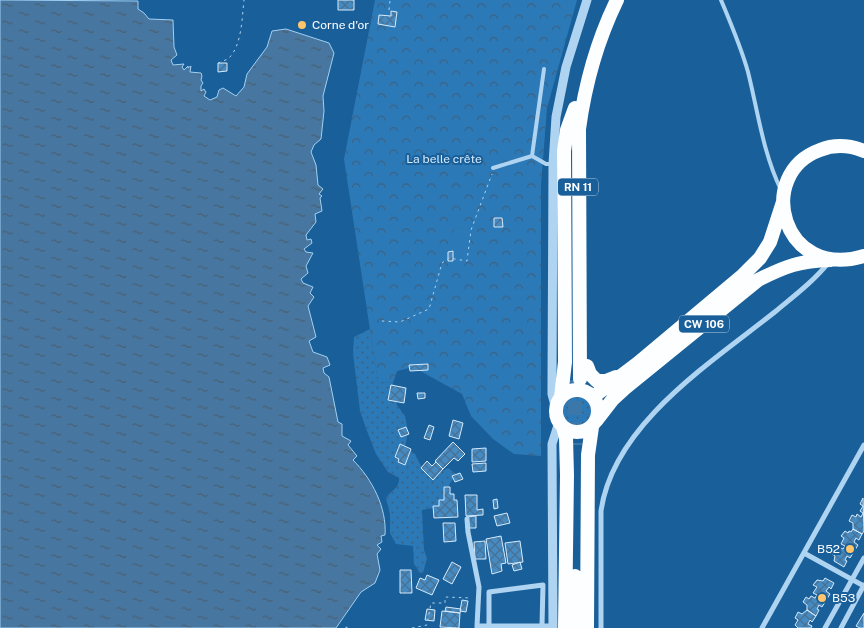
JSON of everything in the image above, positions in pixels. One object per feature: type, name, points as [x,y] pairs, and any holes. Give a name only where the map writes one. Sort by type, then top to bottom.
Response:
[{"type":"highway","name":"RN 11","points":[[577,380],[578,112],[614,1]]},
{"type":"highway","points":[[578,112],[584,132],[584,279],[587,366],[590,395],[598,409],[588,455],[586,628]]},
{"type":"highway","points":[[557,627],[567,475],[566,438],[560,414],[565,362],[564,151],[567,130],[578,112]]},
{"type":"highway","points":[[864,150],[846,146],[829,146],[812,153],[799,163],[789,178],[783,198],[785,218],[791,233],[802,246],[816,255],[831,260],[848,260],[864,256]]},
{"type":"highway","name":"CW 106","points":[[590,395],[624,374],[743,275],[760,258],[770,242],[783,198]]},
{"type":"highway","name":"CW 106","points":[[594,424],[613,399],[625,388],[758,280],[781,268],[806,261],[831,260]]},
{"type":"highway","points":[[587,366],[594,379],[600,382],[624,374]]},
{"type":"highway","points":[[560,414],[567,393],[581,390],[590,395]]},
{"type":"highway","points":[[560,414],[575,432],[587,430],[594,424]]},
{"type":"highway","points":[[575,628],[578,445],[580,628]]},
{"type":"street","points":[[560,414],[552,389],[553,164],[556,117],[561,87],[587,0]]},
{"type":"street","points":[[601,628],[601,511],[603,496],[616,464],[658,408],[680,387],[790,300],[822,271],[831,260]]},
{"type":"street","points":[[762,628],[864,445]]},
{"type":"street","points":[[467,518],[479,587],[480,599],[477,627],[542,625],[557,627]]},
{"type":"street","points":[[804,553],[864,586],[841,628]]},
{"type":"street","points":[[825,628],[864,558]]},
{"type":"street","points":[[489,626],[489,592],[542,584],[542,625]]},
{"type":"lane","points":[[721,0],[748,72],[770,166],[783,198]]},
{"type":"lane","points":[[532,156],[544,69]]},
{"type":"lane","points":[[494,168],[532,156],[546,164],[553,164]]},
{"type":"path","points":[[218,63],[229,59],[241,35],[240,24],[244,0]]},
{"type":"path","points":[[389,10],[390,0]]},
{"type":"path","points":[[382,321],[400,322],[429,309],[442,263],[450,258],[467,261],[471,230],[494,168]]},
{"type":"path","points":[[412,628],[427,625],[430,603],[445,603],[445,597],[480,599]]},
{"type":"path","points":[[346,628],[346,626],[350,628]]},
{"type":"green space","name":"La belle crête","points":[[375,0],[577,0],[547,108],[541,185],[541,456],[514,454],[493,439],[471,416],[462,394],[413,367],[397,371],[393,383],[378,382],[344,159]]},
{"type":"green space","points":[[454,228],[471,230],[467,261],[449,258]]},
{"type":"green space","points":[[370,329],[378,382],[393,383],[397,405],[405,416],[408,432],[405,447],[415,454],[421,466],[432,472],[441,472],[448,468],[456,474],[449,485],[448,496],[438,507],[422,510],[424,550],[427,558],[423,573],[420,573],[414,564],[413,546],[396,544],[390,533],[390,514],[386,498],[397,487],[399,478],[388,472],[376,454],[360,411],[353,353],[354,337]]},
{"type":"green space","points":[[577,397],[588,401],[592,412],[588,423],[577,427],[566,423],[562,412],[566,401]]},
{"type":"water","points":[[0,0],[138,1],[138,9],[149,19],[173,20],[174,47],[177,55],[171,60],[173,65],[184,64],[182,67],[184,70],[191,66],[190,72],[201,73],[203,83],[201,91],[204,89],[206,92],[204,96],[210,100],[217,97],[219,90],[223,88],[236,96],[244,87],[247,74],[267,47],[272,31],[286,29],[329,43],[334,53],[323,96],[324,111],[321,139],[314,145],[311,152],[316,165],[318,185],[323,189],[319,194],[322,196],[320,198],[322,211],[315,214],[316,222],[306,235],[307,240],[311,239],[312,243],[304,249],[306,252],[313,253],[306,266],[308,273],[301,279],[303,283],[313,287],[310,293],[314,297],[308,306],[316,337],[309,341],[313,352],[327,357],[330,365],[323,368],[324,373],[329,377],[338,422],[342,424],[342,436],[351,441],[348,445],[357,456],[353,460],[377,494],[384,515],[385,525],[385,535],[381,536],[382,542],[377,545],[381,549],[377,554],[380,570],[375,583],[361,592],[336,628],[0,628]]},
{"type":"building","points":[[338,0],[354,0],[354,10],[338,10]]},
{"type":"building","points":[[391,11],[397,12],[395,27],[378,24],[379,15],[391,16]]},
{"type":"building","points":[[218,63],[227,63],[227,71],[218,72]]},
{"type":"building","points":[[494,218],[502,218],[503,227],[494,227]]},
{"type":"building","points":[[453,251],[453,261],[448,261],[448,252]]},
{"type":"building","points":[[428,364],[428,370],[410,371],[409,365]]},
{"type":"building","points":[[391,385],[406,388],[404,403],[388,400]]},
{"type":"building","points":[[417,393],[425,393],[425,398],[418,399]]},
{"type":"building","points":[[453,420],[463,423],[459,439],[449,436]]},
{"type":"building","points":[[429,425],[434,427],[430,440],[424,438]]},
{"type":"building","points":[[406,427],[409,434],[401,437],[398,430]]},
{"type":"building","points":[[453,442],[465,454],[458,461],[454,458],[443,469],[435,461]]},
{"type":"building","points":[[400,444],[411,449],[405,465],[398,462],[399,459],[395,457]]},
{"type":"building","points":[[486,448],[486,461],[472,462],[472,449]]},
{"type":"building","points":[[427,461],[432,466],[436,462],[443,469],[433,480],[421,468]]},
{"type":"building","points":[[486,463],[486,471],[473,472],[472,464]]},
{"type":"building","points":[[460,473],[463,479],[455,482],[452,476]]},
{"type":"building","points":[[444,487],[450,487],[450,494],[454,494],[454,500],[457,500],[458,517],[434,518],[433,506],[439,506],[439,500],[444,500]]},
{"type":"building","points":[[465,495],[477,495],[477,510],[483,509],[483,515],[466,516]]},
{"type":"building","points":[[863,498],[864,531],[862,534],[853,529],[853,523],[849,521],[852,515],[856,517],[857,514],[861,517],[863,513],[860,511],[863,506],[860,504]]},
{"type":"building","points":[[497,499],[498,508],[494,509],[493,500]]},
{"type":"building","points":[[507,513],[510,523],[497,526],[494,516]]},
{"type":"building","points":[[476,516],[476,528],[466,528],[466,517]]},
{"type":"building","points":[[443,523],[455,523],[456,541],[444,542]]},
{"type":"building","name":"B52","points":[[853,529],[862,534],[859,540],[856,538],[854,542],[858,545],[850,558],[847,556],[844,567],[834,561],[835,556],[831,553],[834,548],[837,550],[839,547],[843,549],[845,546],[841,544],[844,538],[841,536],[845,531],[848,533]]},
{"type":"building","points":[[501,536],[506,563],[501,564],[502,571],[492,574],[486,539]]},
{"type":"building","points":[[485,541],[486,559],[475,559],[474,542]]},
{"type":"building","points":[[520,541],[523,562],[508,564],[505,543]]},
{"type":"building","points":[[452,562],[461,567],[452,584],[443,579]]},
{"type":"building","points":[[520,562],[522,569],[514,571],[512,565]]},
{"type":"building","points":[[400,570],[411,570],[412,593],[400,593]]},
{"type":"building","points":[[427,575],[439,580],[432,595],[416,588],[420,578],[425,580]]},
{"type":"building","name":"B53","points":[[825,578],[834,583],[831,589],[829,587],[826,591],[830,594],[822,607],[819,605],[816,616],[807,610],[807,605],[803,602],[806,597],[809,599],[811,596],[815,598],[817,595],[813,593],[817,587],[813,585],[817,580],[823,581]]},
{"type":"building","points":[[462,600],[468,601],[466,612],[460,611]]},
{"type":"building","points":[[446,607],[461,609],[460,613],[445,611]]},
{"type":"building","points":[[427,609],[435,610],[434,621],[425,620]]},
{"type":"building","points":[[807,610],[816,616],[808,624],[812,626],[811,628],[798,628],[795,625],[798,620],[795,618],[798,612],[802,614]]},
{"type":"building","points":[[442,611],[460,613],[459,628],[440,627]]},
{"type":"building","points":[[864,613],[864,628],[860,628],[856,626]]},
{"type":"tunnel","points":[[575,380],[575,445]]},
{"type":"place","name":"Corne d'or","points":[[302,25]]},
{"type":"place","name":"B52","points":[[850,549]]},
{"type":"place","name":"B53","points":[[822,598]]}]
